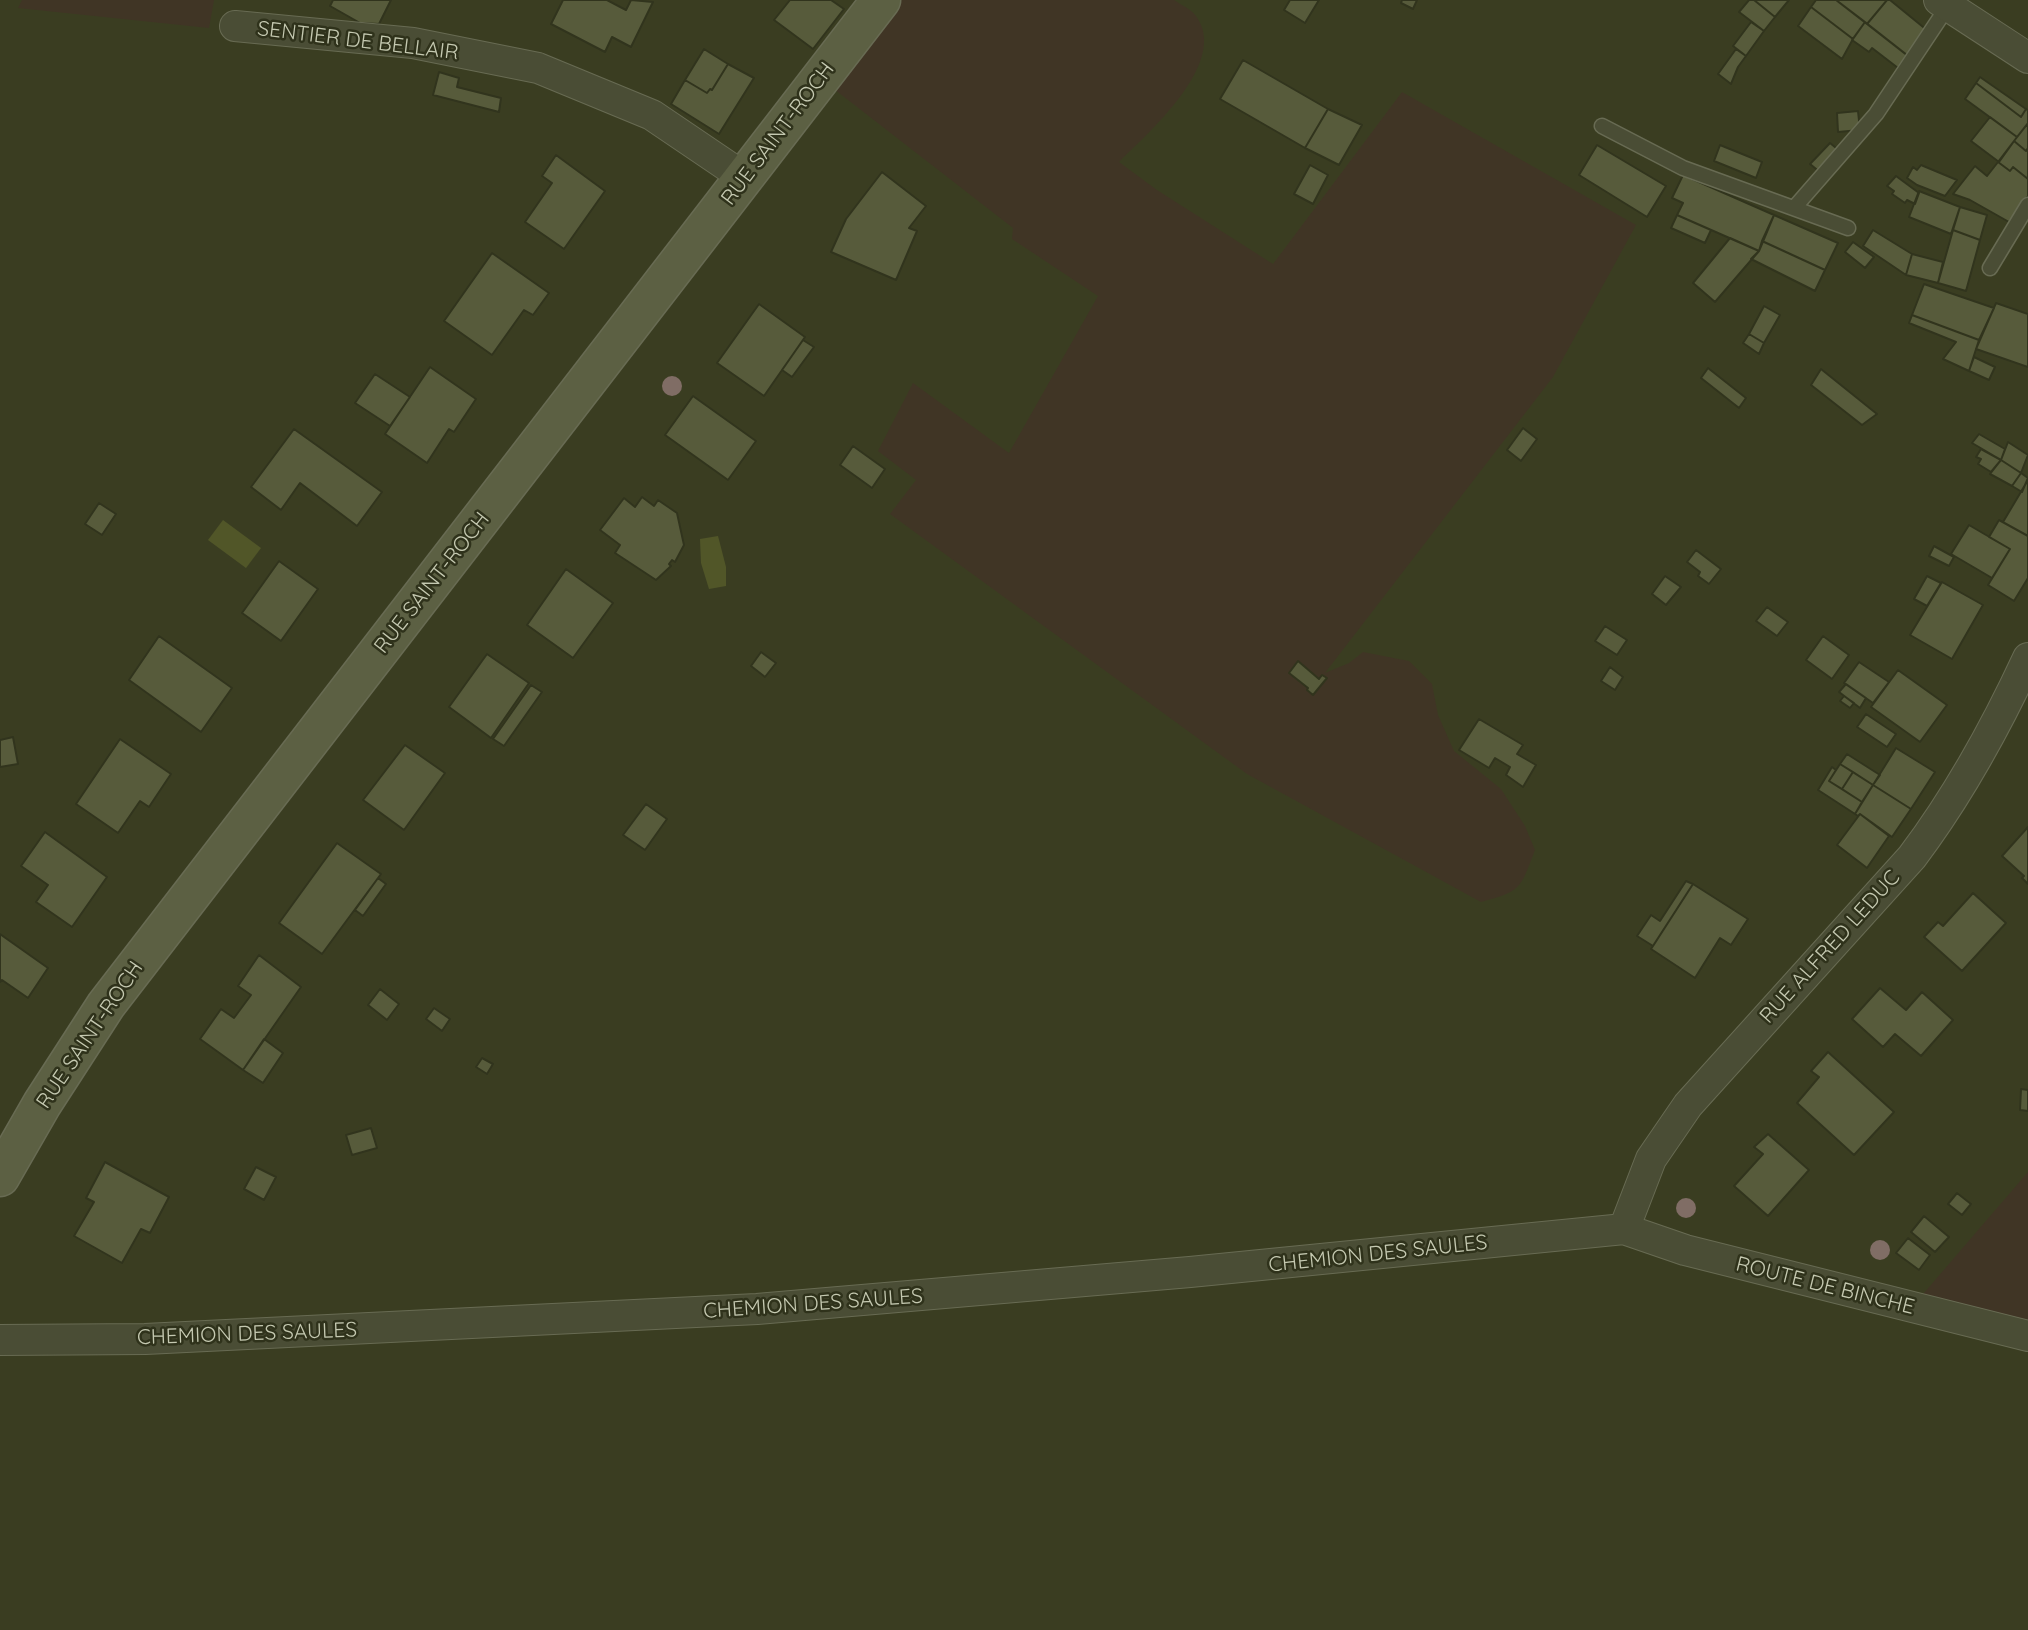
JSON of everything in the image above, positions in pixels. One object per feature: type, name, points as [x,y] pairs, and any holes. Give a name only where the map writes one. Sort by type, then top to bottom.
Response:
[{"type":"street","name":"RUE SAINT-ROCH","points":[[0,1177],[42,1104],[106,1005],[881,0]]},
{"type":"street","points":[[1944,3],[2028,58]]},
{"type":"street","name":"SENTIER DE BELLAIR","points":[[235,26],[413,43],[538,68],[652,115],[745,178]]},
{"type":"street","name":"RUE ALFRED LEDUC","points":[[1624,1229],[1651,1159],[1688,1104],[1912,856],[1937,824],[2002,713],[2028,658]]},
{"type":"street","name":"ROUTE DE BINCHE","points":[[1624,1229],[1685,1250],[2028,1336]]},
{"type":"street","name":"CHEMION DES SAULES","points":[[0,1340],[159,1339],[757,1309],[1190,1272],[1624,1229]]},
{"type":"lane","points":[[1794,208],[1876,114],[1944,3]]},
{"type":"lane","points":[[1602,125],[1683,168],[1848,228]]},
{"type":"lane","points":[[1990,268],[2028,205]]},
{"type":"shaded area","points":[[22,0],[214,0],[209,28],[18,8]]},
{"type":"shaded area","points":[[881,0],[1174,0],[1189,9],[1196,16],[1204,34],[1202,54],[1194,75],[1165,115],[1119,162],[1157,190],[1273,264],[1402,92],[1636,225],[1553,377],[1325,673],[1349,663],[1363,652],[1409,661],[1432,684],[1438,715],[1454,751],[1501,789],[1525,826],[1535,850],[1518,887],[1505,895],[1481,902],[1247,774],[890,514],[916,480],[878,451],[913,383],[1009,453],[1098,296],[1012,239],[1013,228],[821,79]]},
{"type":"shaded area","points":[[223,520],[261,548],[246,568],[208,540]]},
{"type":"shaded area","points":[[718,536],[726,567],[726,586],[709,589],[701,563],[700,539]]},
{"type":"shaded area","points":[[2028,1172],[2028,1336],[1911,1308]]},
{"type":"building","points":[[333,0],[391,0],[379,24],[360,23],[330,6]]},
{"type":"building","points":[[563,0],[607,0],[626,10],[631,0],[653,2],[631,47],[612,37],[605,52],[551,24]]},
{"type":"building","points":[[790,0],[831,0],[844,9],[813,49],[774,20]]},
{"type":"building","points":[[1290,0],[1319,0],[1305,23],[1284,10]]},
{"type":"building","points":[[1402,0],[1417,0],[1413,9],[1401,3]]},
{"type":"building","points":[[1749,0],[1754,0],[1775,17],[1764,31],[1739,12]]},
{"type":"building","points":[[1754,0],[1789,0],[1775,17]]},
{"type":"building","points":[[1816,0],[1836,0],[1865,22],[1853,39],[1811,7]]},
{"type":"building","points":[[1836,0],[1887,0],[1867,24]]},
{"type":"building","points":[[1887,0],[1928,31],[1908,56],[1867,24]]},
{"type":"building","points":[[1811,7],[1853,39],[1842,59],[1798,26]]},
{"type":"building","points":[[1751,22],[1764,31],[1746,56],[1733,46]]},
{"type":"building","points":[[1865,22],[1907,55],[1898,68],[1872,48],[1869,52],[1852,40]]},
{"type":"building","points":[[704,49],[728,64],[712,90],[707,93],[685,80]]},
{"type":"building","points":[[1736,49],[1746,56],[1731,84],[1718,74]]},
{"type":"building","points":[[1243,60],[1328,109],[1305,148],[1220,99]]},
{"type":"building","points":[[728,64],[754,78],[719,134],[671,104],[685,80],[707,93],[712,90]]},
{"type":"building","points":[[439,72],[459,78],[457,87],[501,98],[499,112],[433,95]]},
{"type":"building","points":[[1980,77],[2026,109],[2021,117],[1976,83]]},
{"type":"building","points":[[1976,83],[2021,117],[2026,109],[2028,110],[2028,123],[2017,137],[1965,99]]},
{"type":"building","points":[[1328,109],[1362,125],[1339,165],[1305,148]]},
{"type":"building","points":[[1858,111],[1860,130],[1838,132],[1837,113]]},
{"type":"building","points":[[1990,117],[2017,137],[1999,162],[1971,141]]},
{"type":"building","points":[[2028,123],[2028,148],[2026,151],[2014,141]]},
{"type":"building","points":[[2014,141],[2026,151],[2028,148],[2028,179],[2013,167],[2010,171],[1998,162]]},
{"type":"building","points":[[1830,143],[1841,152],[1821,173],[1810,164]]},
{"type":"building","points":[[1597,145],[1666,186],[1647,217],[1579,175]]},
{"type":"building","points":[[1720,145],[1762,162],[1756,178],[1714,161]]},
{"type":"building","points":[[556,155],[605,191],[564,249],[525,222],[552,183],[542,176]]},
{"type":"building","points":[[1998,162],[2010,171],[2013,167],[2028,179],[2028,196],[2009,222],[1970,200],[1953,194],[1975,166],[1987,176]]},
{"type":"building","points":[[1310,165],[1328,175],[1313,204],[1294,194]]},
{"type":"building","points":[[1921,165],[1957,180],[1945,196],[1907,178],[1913,167],[1917,170]]},
{"type":"building","points":[[882,172],[926,206],[909,228],[917,231],[896,280],[831,252],[846,219]]},
{"type":"building","points":[[1683,175],[1774,215],[1759,251],[1677,215],[1683,203],[1672,198]]},
{"type":"building","points":[[1896,176],[1919,193],[1915,204],[1907,200],[1905,203],[1892,194],[1894,191],[1887,186]]},
{"type":"building","points":[[1919,191],[1960,207],[1951,234],[1909,217]]},
{"type":"building","points":[[1960,207],[1987,215],[1980,240],[1953,230]]},
{"type":"building","points":[[1677,215],[1711,230],[1705,243],[1671,228]]},
{"type":"building","points":[[1774,215],[1838,243],[1825,270],[1762,241]]},
{"type":"building","points":[[1873,230],[1912,254],[1906,275],[1863,246]]},
{"type":"building","points":[[1953,230],[1980,240],[1966,291],[1938,283]]},
{"type":"building","points":[[1730,238],[1759,251],[1715,302],[1693,283]]},
{"type":"building","points":[[1762,241],[1825,270],[1815,291],[1751,259],[1759,251]]},
{"type":"building","points":[[1853,242],[1874,257],[1865,268],[1845,252]]},
{"type":"building","points":[[492,253],[549,293],[533,315],[524,310],[492,355],[444,321]]},
{"type":"building","points":[[1912,254],[1943,262],[1938,283],[1906,275]]},
{"type":"building","points":[[1924,284],[1994,308],[1979,340],[1912,315]]},
{"type":"building","points":[[1996,303],[2028,314],[2028,367],[1976,349]]},
{"type":"building","points":[[759,304],[805,337],[764,396],[717,363]]},
{"type":"building","points":[[1764,306],[1780,315],[1764,343],[1749,334]]},
{"type":"building","points":[[1912,315],[1979,340],[1969,371],[1943,359],[1956,342],[1909,323]]},
{"type":"building","points":[[1749,334],[1764,343],[1759,354],[1743,343]]},
{"type":"building","points":[[803,340],[814,347],[792,377],[782,370]]},
{"type":"building","points":[[1974,357],[1995,367],[1989,380],[1969,371]]},
{"type":"building","points":[[430,367],[476,399],[454,432],[449,429],[427,463],[385,434]]},
{"type":"building","points":[[1708,368],[1746,398],[1739,408],[1701,378]]},
{"type":"building","points":[[1821,369],[1877,414],[1862,425],[1811,385]]},
{"type":"building","points":[[375,374],[410,397],[390,426],[355,403]]},
{"type":"building","points":[[693,396],[756,441],[728,480],[665,435]]},
{"type":"building","points":[[1523,428],[1537,439],[1521,461],[1507,450]]},
{"type":"building","points":[[294,429],[382,492],[357,526],[300,483],[281,510],[251,487]]},
{"type":"building","points":[[1979,434],[2005,449],[2001,460],[1972,443]]},
{"type":"building","points":[[2008,442],[2028,455],[2021,473],[2001,460]]},
{"type":"building","points":[[853,446],[885,469],[872,488],[840,465]]},
{"type":"building","points":[[1981,449],[2001,460],[1991,472],[1978,464],[1981,459],[1976,457]]},
{"type":"building","points":[[2001,460],[2021,473],[2012,486],[1990,474]]},
{"type":"building","points":[[2021,473],[2028,478],[2022,492],[2012,486]]},
{"type":"building","points":[[2028,480],[2028,536],[2003,522]]},
{"type":"building","points":[[642,497],[654,506],[658,500],[677,513],[684,545],[675,562],[672,560],[669,564],[671,566],[656,580],[615,553],[620,545],[600,530],[624,498],[635,507]]},
{"type":"building","points":[[99,503],[116,514],[102,535],[85,524]]},
{"type":"building","points":[[1999,520],[2028,536],[2028,578],[2014,601],[1988,585],[2010,549],[1989,537]]},
{"type":"building","points":[[1969,525],[2010,549],[1992,578],[1951,554]]},
{"type":"building","points":[[1934,546],[1954,557],[1949,566],[1929,556]]},
{"type":"building","points":[[1696,550],[1721,569],[1709,584],[1698,576],[1700,572],[1687,562]]},
{"type":"building","points":[[279,561],[318,589],[281,641],[242,613]]},
{"type":"building","points":[[566,569],[613,603],[573,658],[527,625]]},
{"type":"building","points":[[1665,576],[1681,587],[1666,605],[1652,594]]},
{"type":"building","points":[[1927,576],[1941,583],[1927,606],[1914,599]]},
{"type":"building","points":[[1942,582],[1983,605],[1952,659],[1910,635]]},
{"type":"building","points":[[1767,607],[1788,622],[1777,636],[1756,621]]},
{"type":"building","points":[[1605,626],[1627,640],[1617,655],[1595,641]]},
{"type":"building","points":[[159,636],[232,688],[201,732],[129,680]]},
{"type":"building","points":[[1823,636],[1849,655],[1832,679],[1806,660]]},
{"type":"building","points":[[761,652],[776,663],[765,677],[751,666]]},
{"type":"building","points":[[487,654],[529,683],[491,738],[449,707]]},
{"type":"building","points":[[1298,661],[1319,679],[1322,675],[1327,678],[1313,695],[1289,673]]},
{"type":"building","points":[[1859,662],[1889,682],[1873,703],[1844,683]]},
{"type":"building","points":[[1610,667],[1623,677],[1615,690],[1601,681]]},
{"type":"building","points":[[1898,670],[1947,705],[1920,742],[1871,707]]},
{"type":"building","points":[[1846,684],[1866,698],[1860,708],[1839,692]]},
{"type":"building","points":[[531,685],[542,692],[504,746],[493,739]]},
{"type":"building","points":[[1844,696],[1854,703],[1850,708],[1840,701]]},
{"type":"building","points":[[1866,714],[1896,734],[1887,747],[1857,727]]},
{"type":"building","points":[[1479,719],[1523,745],[1517,754],[1536,765],[1523,787],[1506,775],[1510,767],[1495,758],[1489,768],[1459,750]]},
{"type":"building","points":[[13,737],[18,764],[0,767],[0,740]]},
{"type":"building","points":[[120,739],[171,774],[149,807],[140,801],[118,833],[76,804]]},
{"type":"building","points":[[405,745],[445,773],[404,830],[363,800]]},
{"type":"building","points":[[1896,748],[1935,772],[1911,809],[1873,785]]},
{"type":"building","points":[[1847,754],[1880,775],[1873,785],[1840,764]]},
{"type":"building","points":[[1840,764],[1853,772],[1842,789],[1829,781]]},
{"type":"building","points":[[1832,767],[1836,770],[1829,781],[1862,802],[1855,814],[1818,790]]},
{"type":"building","points":[[1853,772],[1873,785],[1862,802],[1842,789]]},
{"type":"building","points":[[1873,785],[1911,809],[1892,837],[1860,814],[1855,814]]},
{"type":"building","points":[[646,804],[667,819],[645,850],[623,835]]},
{"type":"building","points":[[1860,814],[1889,836],[1867,868],[1837,845]]},
{"type":"building","points":[[2028,827],[2028,884],[2022,878],[2024,876],[2002,856]]},
{"type":"building","points":[[45,832],[107,877],[72,927],[36,902],[48,885],[21,866]]},
{"type":"building","points":[[337,843],[381,874],[322,954],[279,923]]},
{"type":"building","points":[[378,878],[386,884],[363,916],[355,910]]},
{"type":"building","points":[[1686,881],[1693,884],[1653,946],[1637,936],[1651,915],[1660,921]]},
{"type":"building","points":[[1693,884],[1748,919],[1731,945],[1720,938],[1695,978],[1651,949]]},
{"type":"building","points":[[1973,893],[2006,923],[1962,971],[1924,937],[1938,922],[1943,926]]},
{"type":"building","points":[[0,934],[48,968],[28,998],[2,980],[0,982]]},
{"type":"building","points":[[259,955],[301,987],[243,1070],[200,1039],[221,1009],[234,1018],[251,995],[238,986]]},
{"type":"building","points":[[1880,988],[1906,1010],[1922,992],[1953,1020],[1921,1056],[1895,1034],[1883,1047],[1852,1019]]},
{"type":"building","points":[[380,989],[399,1004],[387,1020],[368,1005]]},
{"type":"building","points":[[434,1008],[450,1019],[442,1031],[426,1019]]},
{"type":"building","points":[[264,1039],[283,1053],[263,1083],[243,1070]]},
{"type":"building","points":[[1828,1052],[1894,1112],[1854,1155],[1797,1103],[1819,1077],[1811,1071]]},
{"type":"building","points":[[482,1058],[493,1064],[487,1074],[476,1067]]},
{"type":"building","points":[[2021,1089],[2028,1090],[2028,1111],[2020,1110]]},
{"type":"building","points":[[371,1128],[377,1148],[352,1155],[346,1135]]},
{"type":"building","points":[[1768,1134],[1809,1170],[1768,1216],[1734,1186],[1763,1154],[1754,1147]]},
{"type":"building","points":[[105,1162],[169,1197],[150,1233],[141,1229],[122,1263],[74,1236],[94,1202],[86,1198]]},
{"type":"building","points":[[256,1167],[276,1177],[264,1200],[244,1189]]},
{"type":"building","points":[[1957,1193],[1971,1204],[1962,1215],[1948,1204]]},
{"type":"building","points":[[1924,1216],[1949,1237],[1935,1252],[1911,1232]]},
{"type":"building","points":[[1908,1238],[1930,1255],[1919,1270],[1896,1253]]}]
